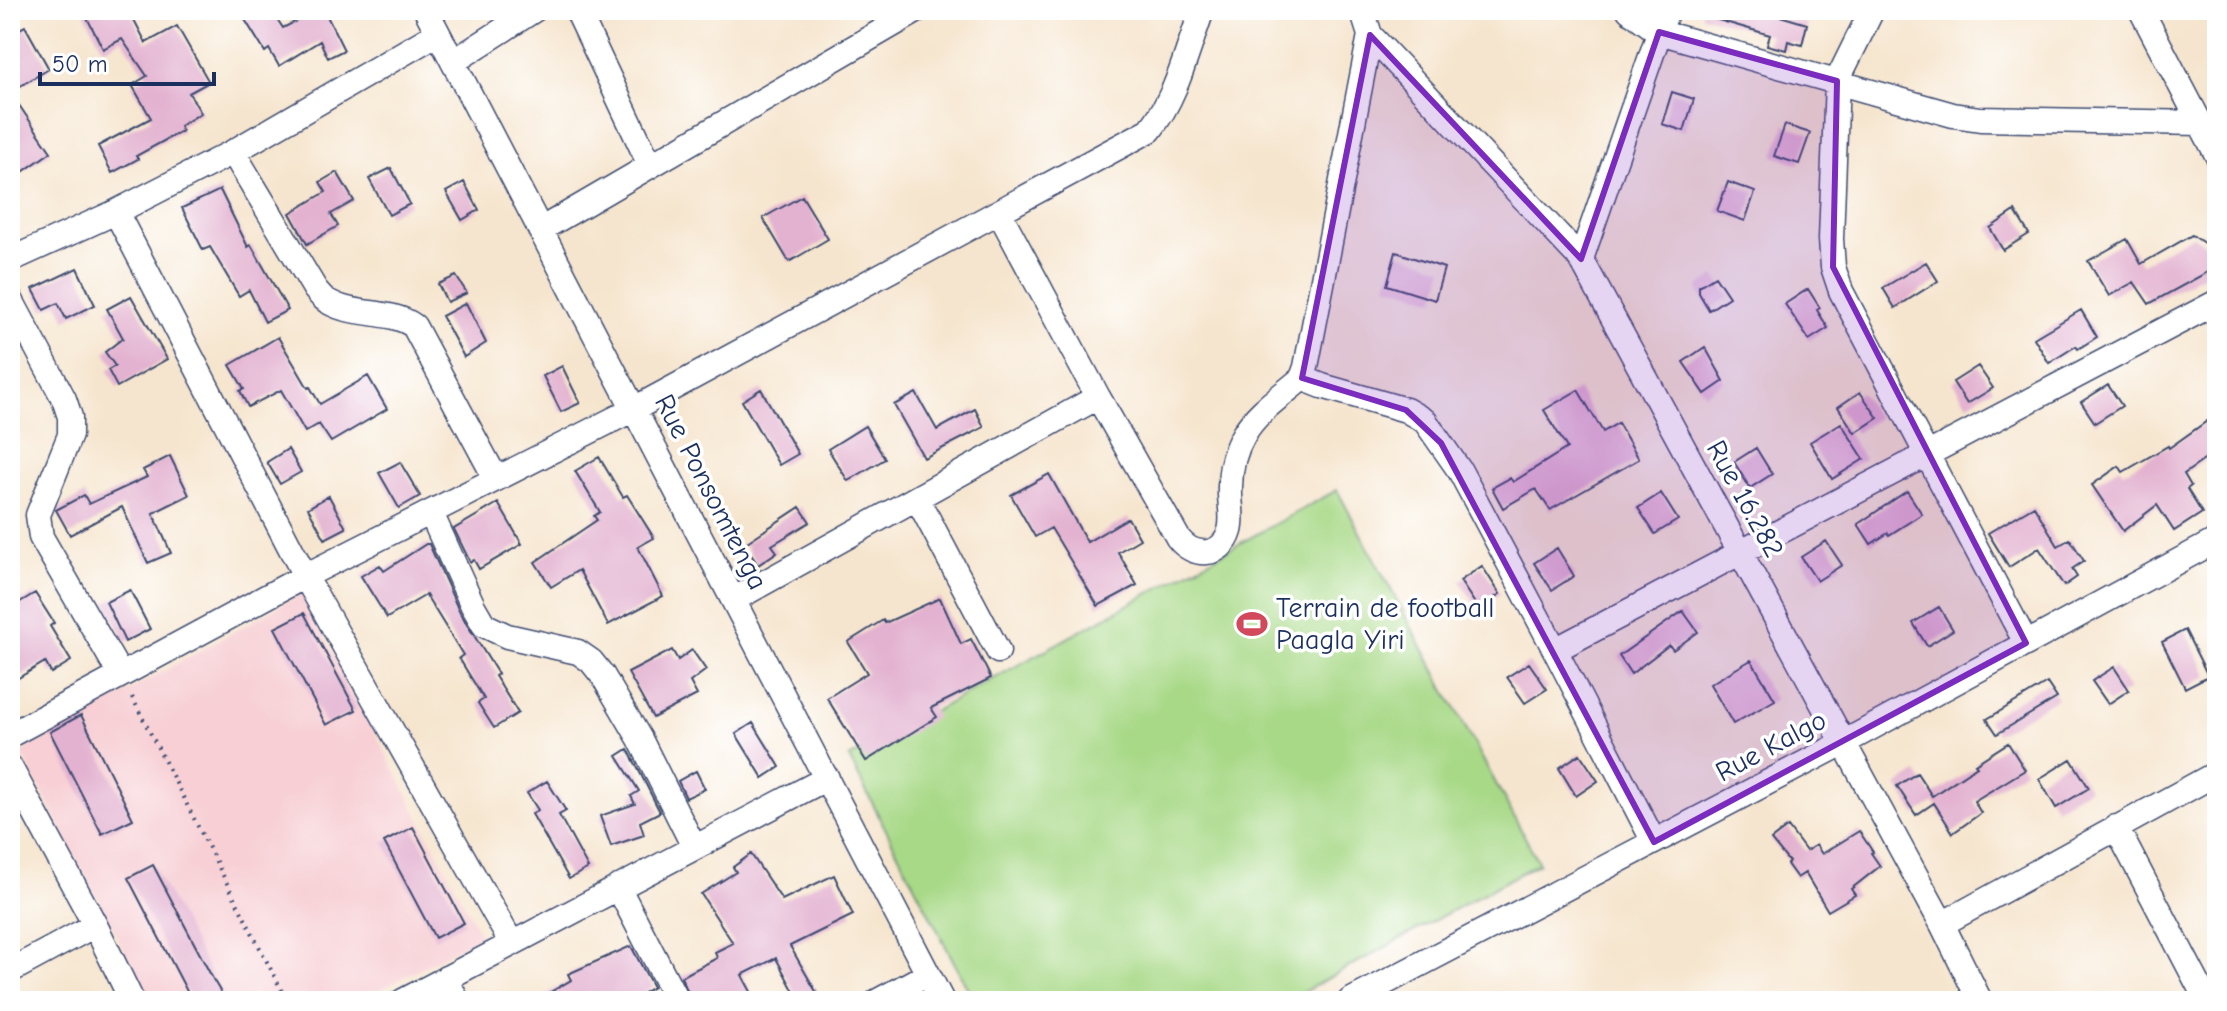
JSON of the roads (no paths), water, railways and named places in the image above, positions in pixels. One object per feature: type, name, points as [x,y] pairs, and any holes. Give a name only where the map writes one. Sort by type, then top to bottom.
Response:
[{"type":"street","name":"Rue Ponsomtenga","points":[[426,10],[942,1001]]},
{"type":"street","points":[[453,62],[534,10]]},
{"type":"street","points":[[577,10],[650,165]]},
{"type":"street","points":[[540,230],[918,10]]},
{"type":"street","points":[[10,735],[305,576],[634,409],[1150,130],[1163,114],[1171,96],[1202,10]]},
{"type":"street","points":[[999,212],[1178,538],[1185,547],[1202,553],[1220,546],[1232,526],[1230,487],[1233,461],[1243,435],[1254,419],[1302,378],[1306,367],[1370,35],[1362,10]]},
{"type":"street","points":[[1629,10],[1837,81],[1918,106],[1980,119],[2201,123]]},
{"type":"street","points":[[1872,10],[1837,81],[1831,239],[1833,267],[1841,291],[2026,643]]},
{"type":"street","points":[[2141,10],[2217,155]]},
{"type":"street","points":[[1581,259],[1663,21]]},
{"type":"street","points":[[10,260],[116,212],[233,152],[438,33]]},
{"type":"street","name":"Rue 16.282","points":[[1370,35],[1581,259],[1942,924],[1980,1001]]},
{"type":"street","points":[[233,152],[315,289],[327,302],[365,313],[403,318],[414,326],[496,479]]},
{"type":"street","points":[[116,212],[305,576],[512,944]]},
{"type":"street","points":[[10,298],[64,399],[70,417],[70,435],[38,515],[41,537],[120,674]]},
{"type":"street","points":[[1555,650],[2217,302]]},
{"type":"street","points":[[1302,378],[1406,410],[1425,421],[1460,471],[1654,842]]},
{"type":"street","points":[[733,600],[1098,397]]},
{"type":"street","points":[[917,498],[998,651]]},
{"type":"street","points":[[431,513],[484,625],[507,636],[578,652],[591,661],[603,676],[640,739],[694,847]]},
{"type":"street","name":"Rue Kalgo","points":[[1350,1001],[1843,743],[2217,540]]},
{"type":"street","points":[[10,767],[132,1001]]},
{"type":"street","points":[[1942,924],[2217,773]]},
{"type":"street","points":[[403,1001],[827,778]]},
{"type":"street","points":[[2116,827],[2207,1001]]},
{"type":"street","points":[[618,887],[677,1001]]},
{"type":"street","points":[[10,971],[95,925]]},
{"type":"street","points":[[878,1001],[928,974]]},
{"type":"street","points":[[446,978],[457,1001]]},
{"type":"place","name":"Terrain de football Paagla Yiri","points":[[1252,624]]}]
